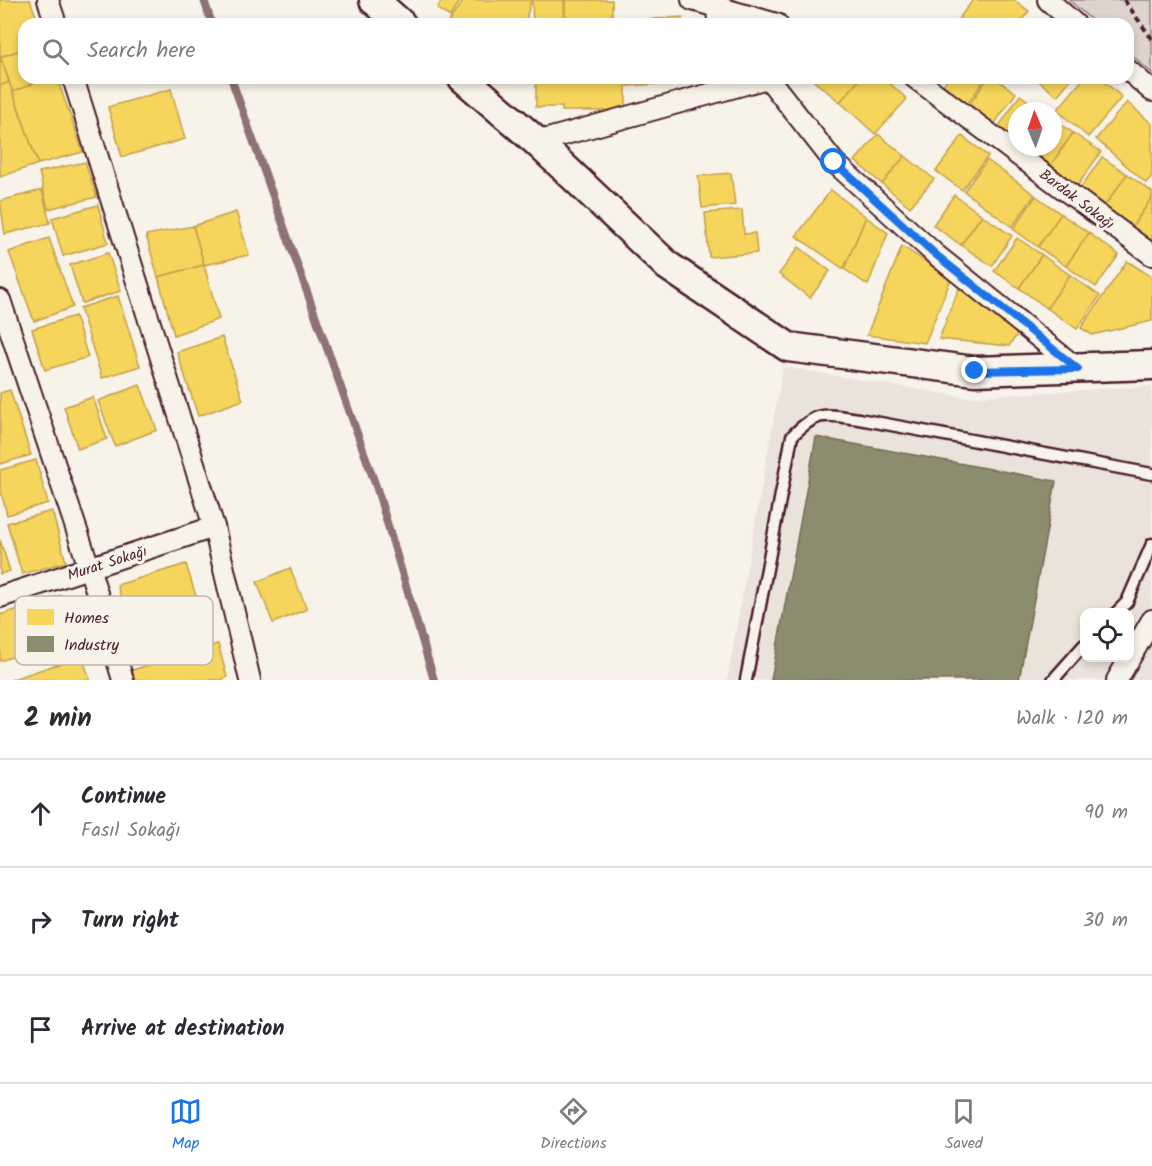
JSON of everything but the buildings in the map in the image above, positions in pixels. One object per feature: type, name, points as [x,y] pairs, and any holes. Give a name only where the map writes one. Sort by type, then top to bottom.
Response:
[{"type":"main road","points":[[374,0],[394,18]]},
{"type":"main road","points":[[470,84],[537,142],[668,266],[788,347],[975,371],[1152,365]]},
{"type":"street","points":[[48,0],[54,18]]},
{"type":"street","points":[[692,0],[718,10],[752,18]]},
{"type":"street","points":[[1048,0],[1068,18]]},
{"type":"street","points":[[1134,76],[1152,92]]},
{"type":"street","points":[[75,84],[214,527],[250,680]]},
{"type":"street","points":[[773,84],[834,162],[935,254],[1078,369]]},
{"type":"street","name":"Bardak Sokağı","points":[[923,84],[1152,255]]},
{"type":"street","points":[[537,142],[721,85]]},
{"type":"street","points":[[0,300],[98,596]]},
{"type":"street","name":"Murat Sokağı","points":[[0,597],[90,570],[214,527]]},
{"type":"street","points":[[1117,680],[1152,620]]},
{"type":"street","points":[[118,665],[123,680]]},
{"type":"lane","points":[[746,680],[792,436],[806,422],[820,415],[859,419],[1152,474]]},
{"type":"lane","points":[[1121,608],[1127,602],[1152,544]]},
{"type":"lane","points":[[1053,680],[1080,650]]},
{"type":"path","points":[[1124,0],[1152,39]]},
{"type":"shaded area","points":[[1069,0],[1152,0],[1152,73],[1134,57],[1134,18],[1089,18]]},
{"type":"shaded area","points":[[783,367],[964,397],[1152,386],[1152,680],[727,680]]},
{"type":"waterway","points":[[204,0],[210,18]]},
{"type":"waterway","points":[[233,84],[377,489],[434,680]]},
{"type":"route","points":[[834,162],[935,254],[1078,369],[975,371]]}]
